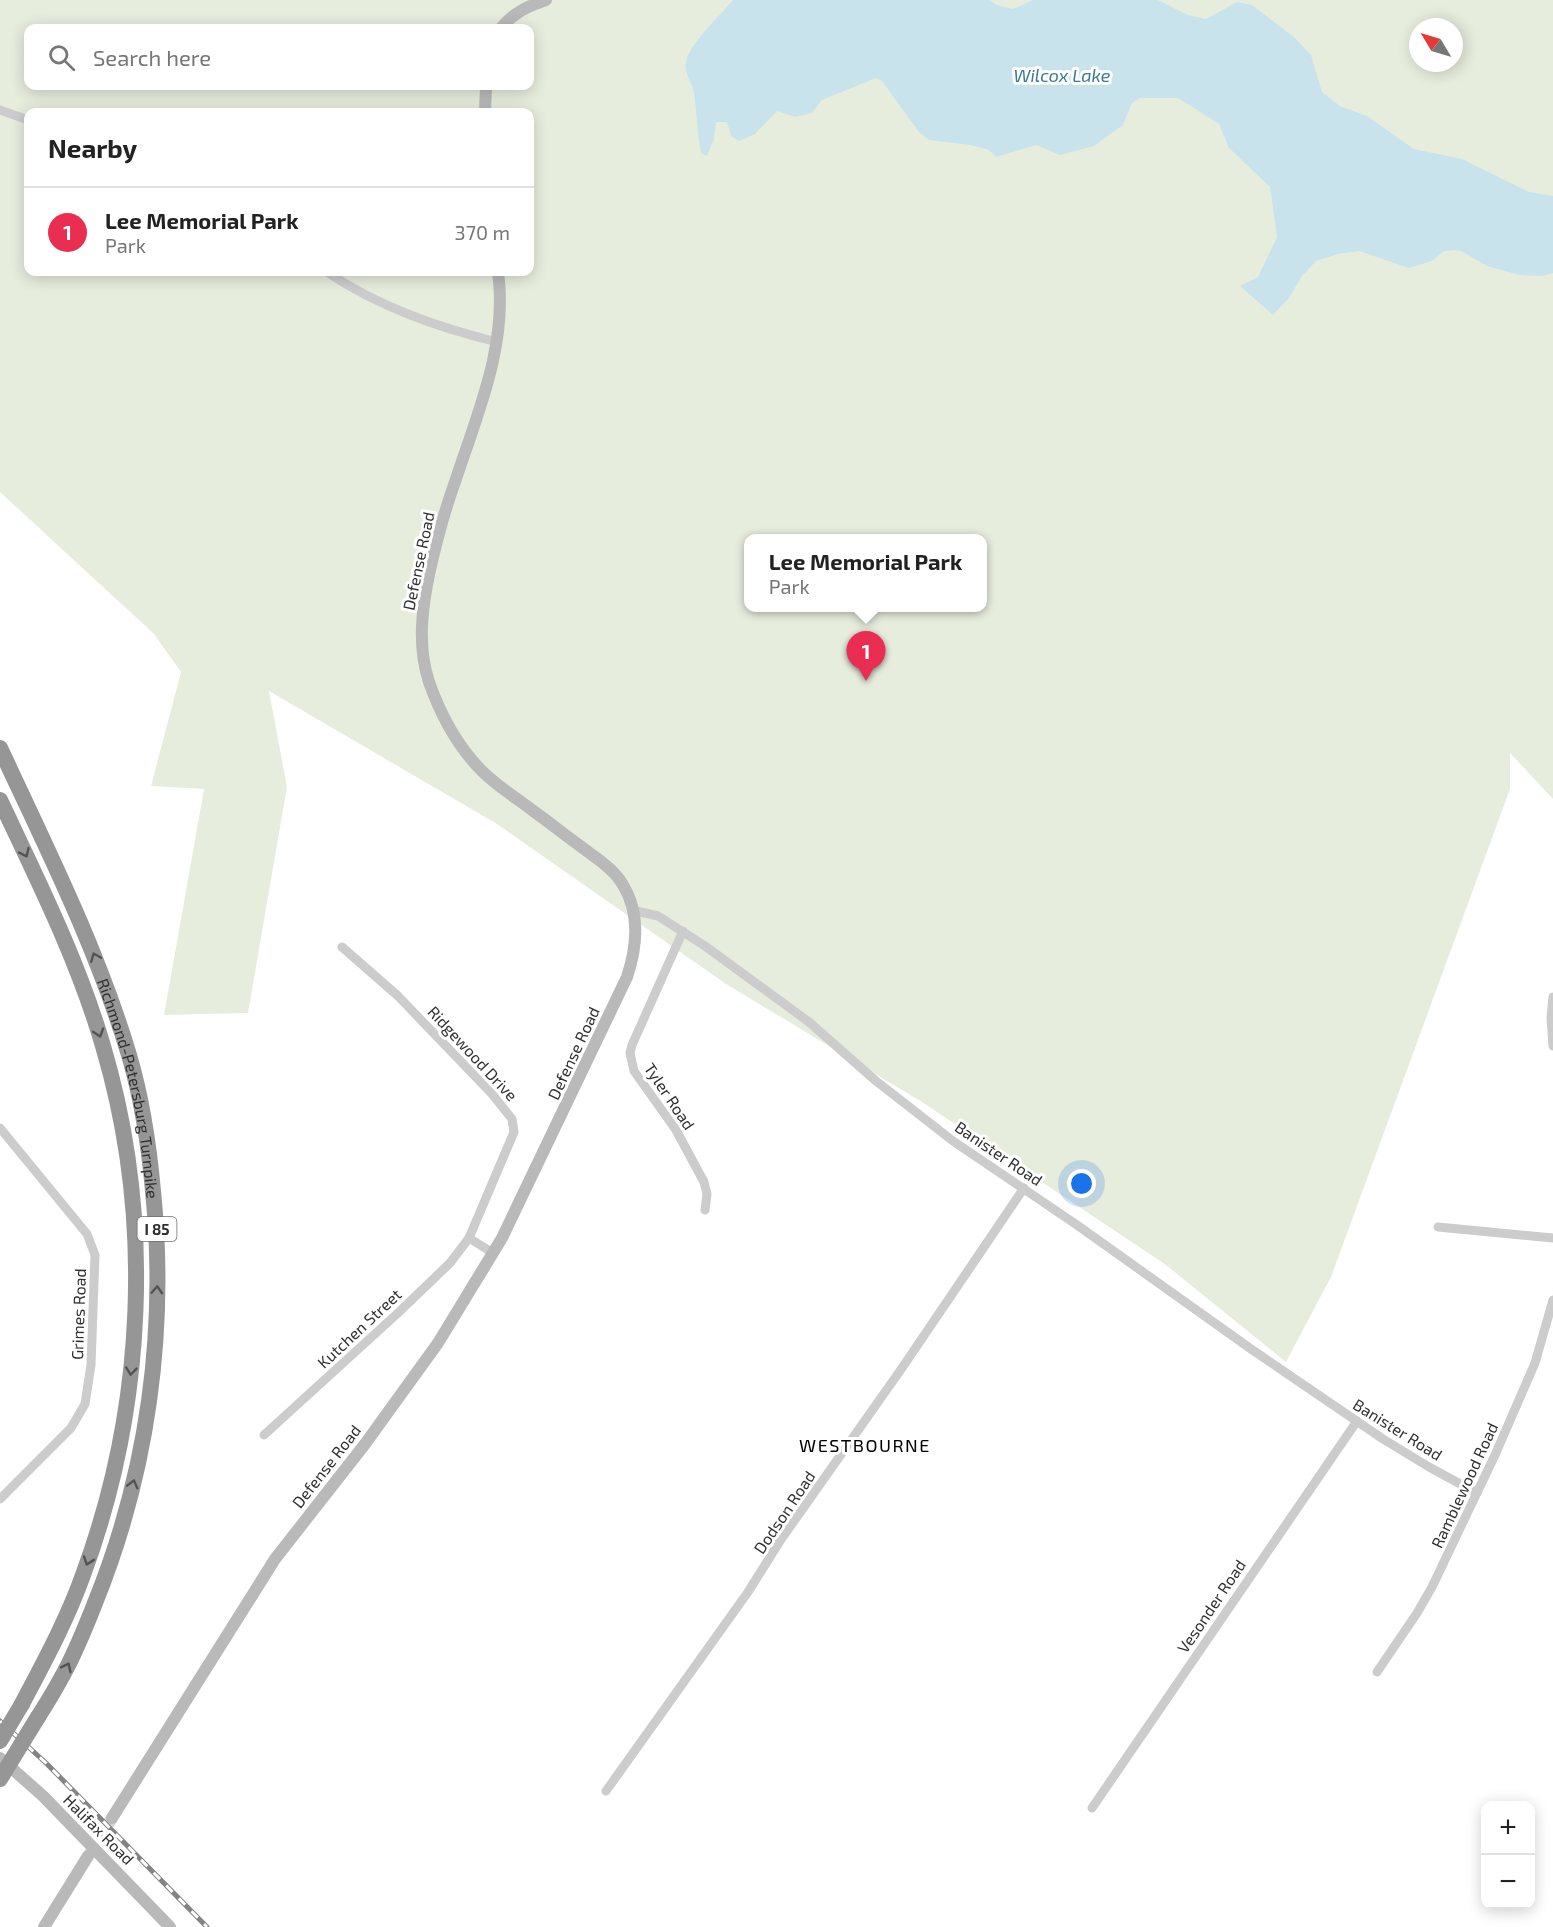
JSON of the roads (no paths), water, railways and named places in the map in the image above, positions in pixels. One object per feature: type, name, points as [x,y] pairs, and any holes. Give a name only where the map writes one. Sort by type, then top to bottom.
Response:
[{"type":"highway","name":"Richmond-Petersburg Turnpike","points":[[0,748],[96,958],[130,1058],[150,1161],[159,1259],[150,1399],[127,1511],[115,1551],[87,1624],[65,1672],[0,1779]]},
{"type":"highway","name":"Richmond-Petersburg Turnpike","points":[[0,800],[73,957],[104,1047],[123,1133],[130,1180],[136,1277],[127,1403],[110,1490],[82,1578],[59,1631],[22,1704],[0,1741]]},
{"type":"street","points":[[504,24],[510,17],[524,8],[546,0]]},
{"type":"street","points":[[485,108],[486,90]]},
{"type":"street","points":[[0,110],[24,119]]},
{"type":"street","points":[[334,276],[375,300],[414,318],[497,342]]},
{"type":"street","name":"Defense Road","points":[[112,1818],[275,1559],[421,1369],[493,1253],[627,977],[635,948],[632,910],[623,884],[607,866],[498,786],[475,764],[446,725],[428,679],[421,639],[426,589],[440,528],[484,398],[497,342],[500,306],[498,276]]},
{"type":"street","name":"Banister Road","points":[[632,910],[658,916],[683,931],[808,1022],[908,1107],[953,1141],[1024,1188],[1357,1421],[1429,1467],[1477,1493]]},
{"type":"street","name":"Tyler Road","points":[[683,931],[630,1053],[634,1071],[676,1130],[704,1182],[707,1194],[705,1210]]},
{"type":"street","name":"Ridgewood Drive","points":[[342,947],[398,996],[492,1094],[512,1119],[514,1135],[469,1238]]},
{"type":"street","points":[[1553,997],[1551,1018],[1553,1046]]},
{"type":"street","name":"Grimes Road","points":[[0,1128],[87,1234],[95,1255],[92,1365],[85,1404],[71,1428],[0,1500]]},
{"type":"street","name":"Dodson Road","points":[[606,1791],[748,1592],[780,1541],[902,1368],[1024,1188]]},
{"type":"street","points":[[1438,1227],[1553,1238]]},
{"type":"street","points":[[469,1238],[493,1253]]},
{"type":"street","name":"Kutchen Street","points":[[264,1435],[450,1263],[469,1238]]},
{"type":"street","name":"Ramblewood Road","points":[[1377,1672],[1432,1587],[1477,1493],[1522,1397],[1535,1363],[1553,1300]]},
{"type":"street","name":"Vesonder Road","points":[[1092,1808],[1357,1421]]},
{"type":"street","name":"Halifax Road","points":[[0,1758],[43,1796],[170,1927]]},
{"type":"street","points":[[44,1927],[88,1856]]},
{"type":"water","name":"Wilcox Lake","points":[[733,0],[989,0],[997,5],[1013,9],[1033,0],[1158,0],[1188,15],[1206,19],[1237,2],[1252,5],[1295,38],[1311,55],[1322,92],[1340,106],[1367,116],[1414,149],[1462,159],[1529,192],[1553,196],[1553,273],[1543,276],[1520,275],[1487,266],[1455,250],[1444,251],[1432,261],[1409,268],[1359,251],[1338,254],[1316,261],[1302,276],[1289,298],[1273,315],[1240,286],[1258,277],[1277,237],[1270,187],[1229,148],[1219,124],[1178,98],[1140,98],[1132,103],[1123,125],[1094,146],[1060,155],[1036,145],[996,157],[989,150],[971,145],[929,140],[919,132],[882,81],[876,78],[822,100],[812,113],[795,117],[777,111],[755,134],[739,141],[731,136],[727,122],[716,122],[714,139],[707,156],[701,153],[694,93],[686,72],[686,63],[695,44]]},
{"type":"tunnel","points":[[89,1855],[112,1818]]},
{"type":"railway","points":[[0,1721],[46,1763],[207,1927]]},
{"type":"place","name":"Lee Memorial Park","points":[[866,681]]},
{"type":"district","name":"WESTBOURNE","points":[[865,1445]]}]
